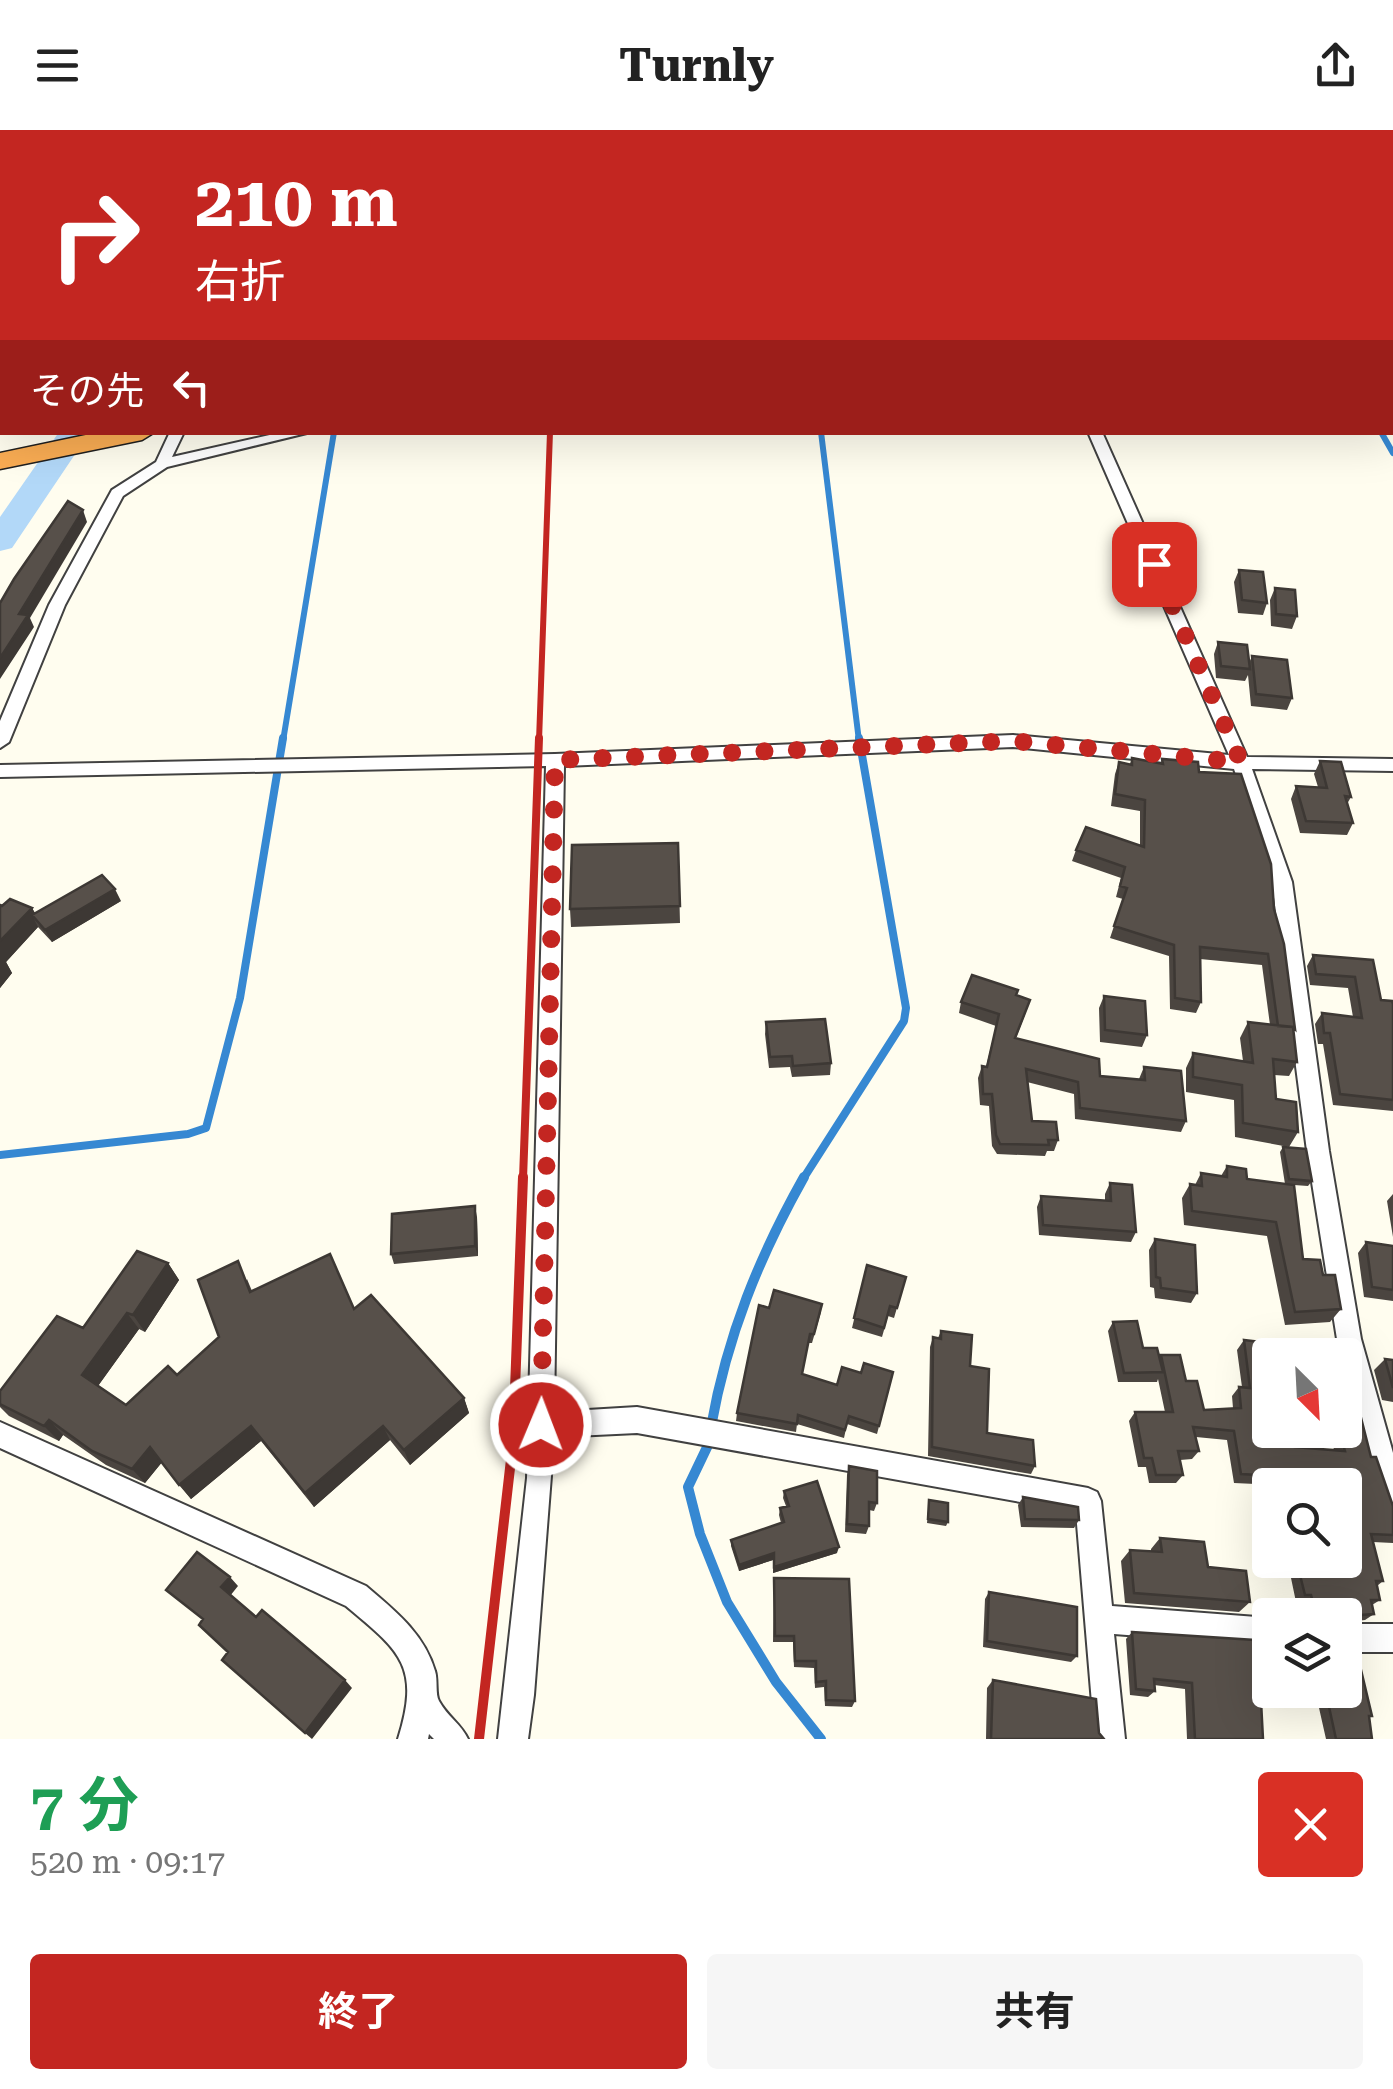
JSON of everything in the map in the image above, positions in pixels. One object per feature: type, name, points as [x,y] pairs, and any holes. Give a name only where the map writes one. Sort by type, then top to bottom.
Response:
[{"type":"highway","points":[[0,445],[51,435]]},
{"type":"highway","points":[[0,461],[127,435]]},
{"type":"street","points":[[162,464],[176,435]]},
{"type":"street","points":[[0,742],[57,605],[117,493],[162,464],[291,435]]},
{"type":"street","points":[[1096,435],[1241,762],[1282,882],[1348,1339],[1393,1501]]},
{"type":"street","points":[[0,771],[555,760],[1013,741],[1241,762],[1393,765]]},
{"type":"street","points":[[513,1739],[541,1425],[555,760]]},
{"type":"street","points":[[541,1425],[636,1420],[1088,1500],[1110,1739]]},
{"type":"street","points":[[0,1434],[356,1596],[404,1636],[416,1653],[425,1707],[413,1739]]},
{"type":"street","points":[[1100,1619],[1252,1631]]},
{"type":"street","points":[[1362,1638],[1393,1638]]},
{"type":"street","points":[[425,1707],[454,1739]]},
{"type":"building","points":[[68,501],[83,510],[19,614],[28,615],[0,658],[0,603]]},
{"type":"building","points":[[1239,570],[1263,572],[1267,603],[1242,600]]},
{"type":"building","points":[[1275,588],[1295,590],[1297,616],[1276,614]]},
{"type":"building","points":[[1218,642],[1247,645],[1250,669],[1221,666]]},
{"type":"building","points":[[1252,656],[1287,660],[1292,698],[1256,694]]},
{"type":"building","points":[[1132,758],[1163,764],[1162,759],[1198,762],[1199,772],[1241,774],[1271,864],[1274,909],[1284,944],[1295,1029],[1278,1026],[1268,954],[1200,947],[1201,1002],[1175,998],[1174,945],[1114,926],[1127,888],[1120,886],[1125,867],[1076,850],[1086,827],[1144,847],[1145,800],[1115,794],[1119,762],[1132,765]]},
{"type":"building","points":[[1320,761],[1341,762],[1351,797],[1345,796],[1353,823],[1306,821],[1296,786],[1327,788]]},
{"type":"building","points":[[678,843],[680,906],[570,909],[572,845]]},
{"type":"building","points":[[102,875],[115,889],[45,930],[32,915]]},
{"type":"building","points":[[10,899],[32,908],[0,941],[0,905]]},
{"type":"building","points":[[1313,955],[1373,960],[1381,1000],[1393,1004],[1393,1100],[1340,1094],[1330,1033],[1324,1033],[1322,1013],[1362,1018],[1355,977],[1316,974]]},
{"type":"building","points":[[972,975],[1018,990],[1016,995],[1030,1000],[1015,1038],[1099,1059],[1100,1076],[1145,1080],[1144,1067],[1181,1071],[1186,1121],[1080,1108],[1078,1082],[1026,1069],[1032,1121],[1056,1122],[1058,1140],[1048,1140],[1049,1145],[1000,1144],[992,1094],[983,1094],[982,1066],[987,1067],[999,1014],[961,1002]]},
{"type":"building","points":[[1104,996],[1145,1001],[1147,1035],[1105,1030]]},
{"type":"building","points":[[825,1019],[831,1063],[793,1066],[792,1056],[770,1057],[766,1022]]},
{"type":"building","points":[[1248,1022],[1293,1027],[1297,1062],[1273,1059],[1276,1099],[1296,1102],[1298,1132],[1243,1123],[1242,1085],[1193,1077],[1193,1053],[1253,1063]]},
{"type":"building","points":[[1283,1147],[1306,1149],[1312,1181],[1289,1179]]},
{"type":"building","points":[[1227,1166],[1246,1169],[1247,1179],[1294,1185],[1303,1259],[1320,1260],[1323,1275],[1335,1275],[1341,1309],[1295,1312],[1276,1222],[1192,1211],[1190,1184],[1202,1186],[1201,1173],[1227,1177]]},
{"type":"building","points":[[1110,1183],[1132,1185],[1136,1232],[1043,1225],[1041,1196],[1111,1201]]},
{"type":"building","points":[[475,1206],[475,1246],[391,1254],[392,1214]]},
{"type":"building","points":[[1155,1239],[1195,1245],[1197,1293],[1161,1288],[1160,1278],[1156,1277]]},
{"type":"building","points":[[1366,1242],[1393,1246],[1393,1290],[1372,1287]]},
{"type":"building","points":[[137,1251],[168,1263],[133,1315],[127,1313],[82,1375],[126,1405],[168,1366],[177,1375],[219,1337],[198,1280],[238,1261],[250,1292],[330,1254],[354,1309],[371,1295],[464,1398],[404,1450],[383,1426],[305,1493],[251,1426],[179,1485],[150,1447],[132,1469],[92,1451],[49,1420],[44,1426],[0,1404],[0,1391],[57,1316],[83,1328]]},
{"type":"building","points":[[867,1265],[906,1277],[897,1308],[890,1306],[884,1328],[854,1318]]},
{"type":"building","points":[[774,1290],[822,1304],[814,1334],[810,1334],[802,1374],[837,1385],[842,1367],[861,1373],[864,1363],[893,1372],[879,1426],[849,1416],[845,1430],[798,1415],[797,1424],[737,1413],[759,1305],[769,1308]]},
{"type":"building","points":[[1137,1321],[1143,1348],[1157,1348],[1163,1372],[1124,1373],[1113,1322]]},
{"type":"building","points":[[941,1331],[972,1335],[970,1366],[989,1369],[987,1433],[1033,1440],[1035,1466],[932,1447],[933,1337],[941,1339]]},
{"type":"building","points":[[1244,1340],[1252,1341],[1252,1448],[1362,1448],[1362,1422],[1371,1457],[1376,1457],[1393,1506],[1393,1535],[1371,1534],[1383,1581],[1376,1581],[1380,1600],[1371,1600],[1374,1614],[1362,1615],[1362,1598],[1305,1595],[1301,1578],[1362,1578],[1362,1468],[1252,1468],[1252,1475],[1241,1474],[1234,1431],[1193,1427],[1199,1451],[1178,1451],[1183,1475],[1156,1475],[1152,1458],[1144,1458],[1135,1412],[1173,1412],[1161,1355],[1180,1355],[1186,1381],[1197,1381],[1204,1410],[1241,1408],[1239,1387],[1250,1388]]},
{"type":"building","points":[[1385,1359],[1393,1360],[1393,1388]]},
{"type":"building","points":[[849,1466],[877,1471],[877,1503],[869,1502],[869,1526],[847,1524]]},
{"type":"building","points":[[817,1481],[839,1547],[774,1567],[774,1553],[739,1565],[731,1540],[784,1522],[780,1508],[789,1506],[784,1491]]},
{"type":"building","points":[[1023,1497],[1078,1507],[1079,1520],[1025,1519]]},
{"type":"building","points":[[929,1500],[948,1503],[948,1522],[928,1519]]},
{"type":"building","points":[[1160,1538],[1204,1542],[1208,1567],[1246,1571],[1250,1602],[1134,1593],[1130,1550],[1162,1552]]},
{"type":"building","points":[[197,1552],[230,1577],[221,1587],[256,1617],[262,1610],[345,1680],[305,1733],[222,1660],[228,1652],[199,1625],[203,1619],[166,1590]]},
{"type":"building","points":[[774,1578],[849,1579],[855,1701],[826,1700],[826,1681],[816,1682],[816,1661],[795,1661],[794,1636],[775,1636]]},
{"type":"building","points":[[989,1592],[1077,1607],[1077,1656],[987,1641]]},
{"type":"building","points":[[1132,1632],[1252,1640],[1252,1708],[1261,1708],[1263,1739],[1195,1739],[1192,1683],[1154,1679],[1155,1691],[1136,1689]]},
{"type":"building","points":[[1362,1674],[1372,1716],[1372,1739],[1336,1739],[1329,1708],[1362,1708]]},
{"type":"building","points":[[993,1680],[1096,1699],[1099,1733],[1104,1739],[991,1739]]},
{"type":"waterway","points":[[0,541],[73,435]]},
{"type":"waterway","points":[[283,741],[334,435]]},
{"type":"waterway","points":[[821,435],[859,741]]},
{"type":"waterway","points":[[1383,435],[1393,453]]},
{"type":"waterway","points":[[0,1155],[188,1134],[206,1128],[240,998],[283,738]]},
{"type":"waterway","points":[[803,1179],[904,1021],[906,1008],[859,738]]},
{"type":"waterway","points":[[711,1427],[726,1361],[747,1298],[804,1177]]},
{"type":"waterway","points":[[710,1441],[688,1487],[700,1534],[727,1602],[776,1682],[821,1739]]},
{"type":"railway","points":[[539,741],[550,435]]},
{"type":"railway","points":[[523,1179],[539,738]]},
{"type":"railway","points":[[479,1739],[513,1442],[523,1177]]},
{"type":"route","points":[[541,1425],[555,760],[1013,741],[1241,762],[1154,564]]}]
